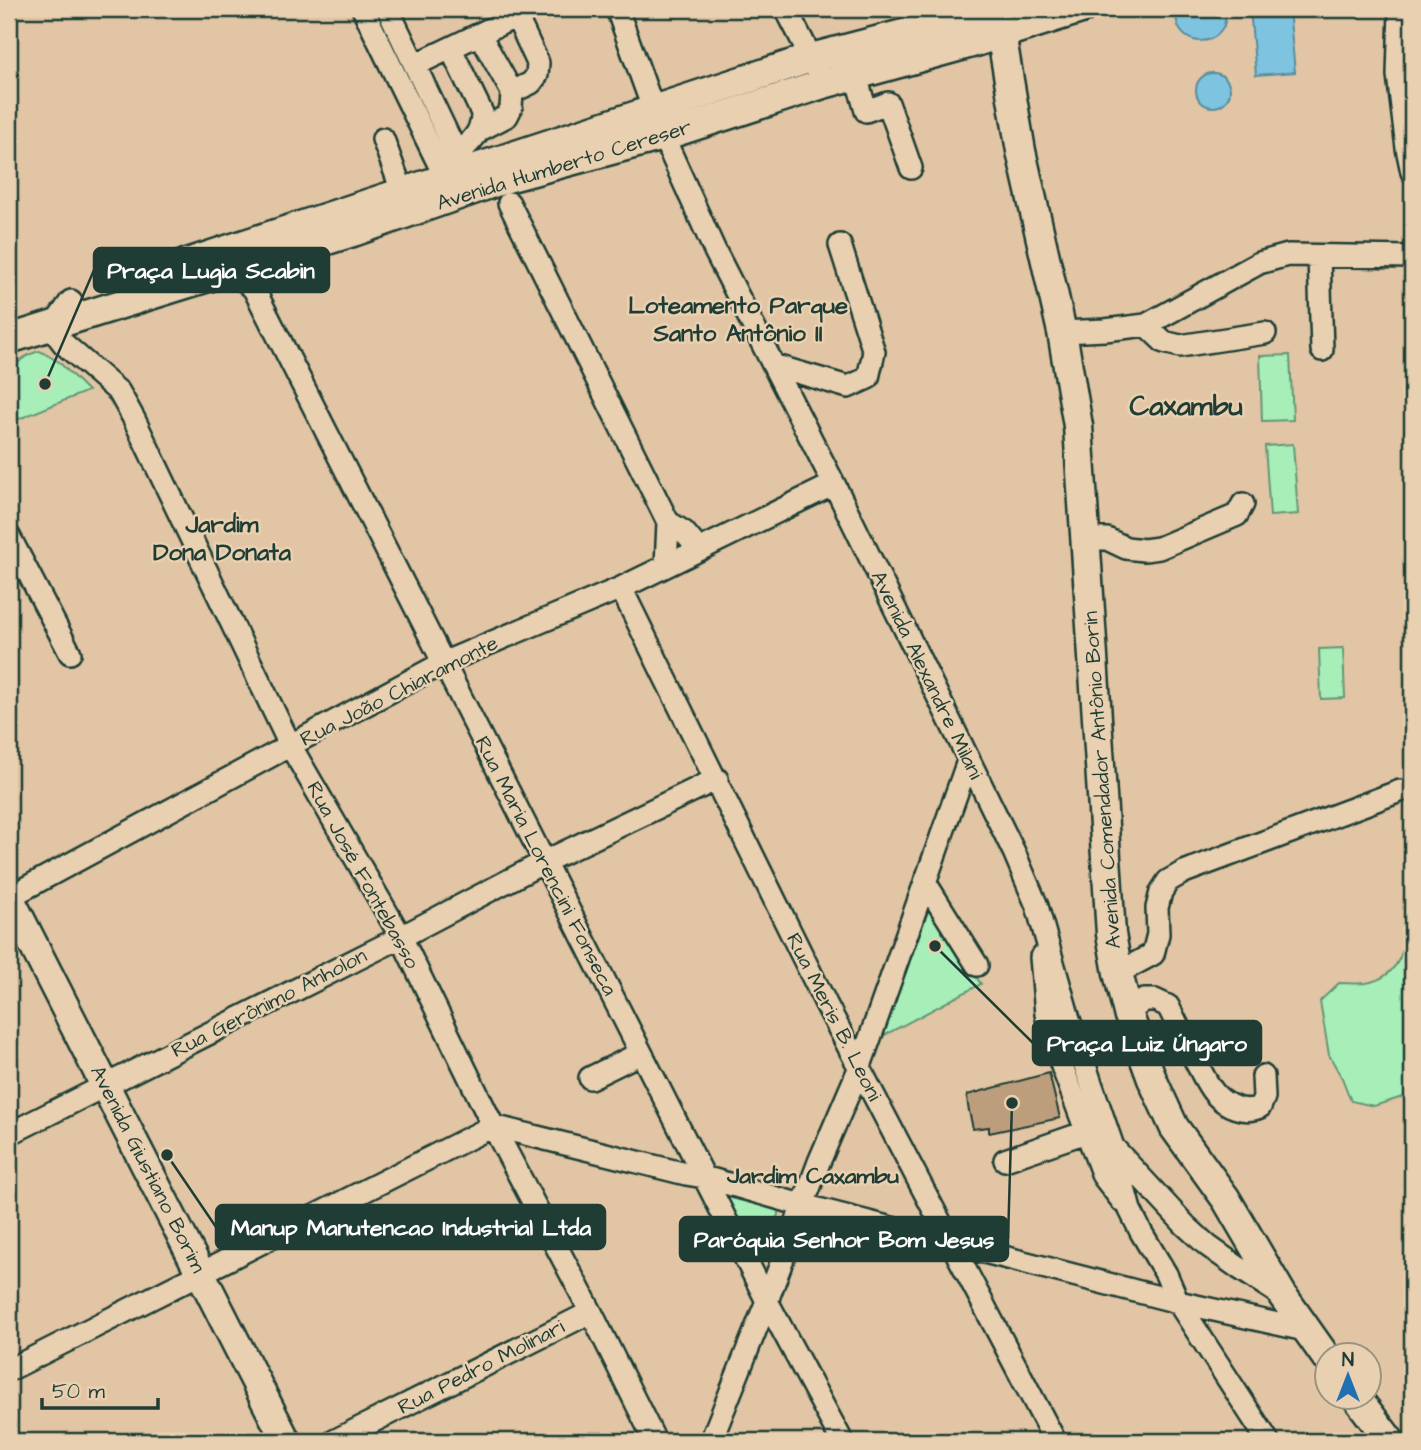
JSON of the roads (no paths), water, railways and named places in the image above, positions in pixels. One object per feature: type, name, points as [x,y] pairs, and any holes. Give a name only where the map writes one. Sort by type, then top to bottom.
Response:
[{"type":"main road","name":"Avenida Humberto Cereser","points":[[9,339],[356,231],[658,124],[811,58],[983,22],[1081,9]]},
{"type":"main road","name":"Avenida Humberto Cereser","points":[[9,319],[402,191],[456,168],[658,124],[856,76],[983,22]]},
{"type":"main road","name":"Avenida Comendador Antônio Borin","points":[[983,22],[1021,151],[1062,332],[1078,426],[1111,934],[1128,1013],[1152,1079],[1174,1127],[1226,1199],[1283,1296],[1314,1342]]},
{"type":"main road","name":"Avenida Giustiano Borim","points":[[9,897],[286,1441]]},
{"type":"main road","points":[[1368,1412],[1390,1441]]},
{"type":"street","points":[[363,9],[456,168]]},
{"type":"street","points":[[388,9],[415,65],[456,168]]},
{"type":"street","name":"Avenida Alexandre Milani","points":[[617,9],[658,124],[715,251],[834,484],[1014,852],[1037,906],[1069,1019],[1113,1147],[1208,1246],[1283,1296]]},
{"type":"street","points":[[786,9],[823,84]]},
{"type":"street","points":[[1400,9],[1398,75],[1412,172]]},
{"type":"street","points":[[415,65],[480,35],[515,13],[538,63],[537,75],[531,83],[512,92]]},
{"type":"street","points":[[480,35],[512,92],[511,108],[507,116],[480,130]]},
{"type":"street","points":[[451,49],[482,113],[480,130],[456,168]]},
{"type":"street","points":[[856,76],[866,111],[888,103],[911,168]]},
{"type":"street","points":[[383,138],[402,191]]},
{"type":"street","points":[[509,203],[668,522],[666,566]]},
{"type":"street","points":[[773,365],[848,387],[868,378],[874,352],[840,245]]},
{"type":"street","points":[[1062,332],[1146,325],[1259,263],[1288,255],[1412,257]]},
{"type":"street","points":[[1319,256],[1322,350]]},
{"type":"street","points":[[254,289],[253,279],[262,260]]},
{"type":"street","points":[[219,274],[240,277],[254,289]]},
{"type":"street","name":"Rua Maria Lorencini Fonseca","points":[[254,289],[767,1301],[842,1441]]},
{"type":"street","points":[[55,324],[71,300]]},
{"type":"street","name":"Rua José Fontebasso","points":[[55,324],[57,335],[64,344],[119,392],[134,419],[290,746],[401,937],[493,1126],[654,1441]]},
{"type":"street","points":[[1146,325],[1164,342],[1180,346],[1265,333]]},
{"type":"street","name":"Rua João Chiaramonte","points":[[9,897],[443,663],[621,588],[834,484]]},
{"type":"street","points":[[1085,539],[1107,539],[1126,548],[1159,548],[1237,515],[1243,504]]},
{"type":"street","points":[[668,522],[684,531],[699,550]]},
{"type":"street","points":[[9,536],[70,653]]},
{"type":"street","name":"Rua Meris B. Leoni","points":[[621,588],[859,1069],[1055,1441]]},
{"type":"street","points":[[711,1441],[802,1204],[859,1069],[968,761]]},
{"type":"street","name":"Rua Gerônimo Anholon","points":[[9,1134],[544,862],[717,779]]},
{"type":"street","points":[[1118,973],[1153,954],[1158,934],[1157,908],[1161,891],[1168,881],[1184,872],[1400,791]]},
{"type":"street","points":[[925,882],[977,965]]},
{"type":"street","points":[[1037,906],[1046,1014],[1056,1050],[1103,1176],[1130,1210]]},
{"type":"street","points":[[1128,1013],[1144,1000],[1155,1000],[1168,1006],[1207,1082],[1214,1093],[1228,1104],[1245,1110],[1259,1107],[1264,1097],[1263,1076]]},
{"type":"street","points":[[590,1078],[641,1053]]},
{"type":"street","points":[[9,1370],[493,1126],[704,1177],[1178,1302],[1305,1330]]},
{"type":"street","points":[[1004,1160],[1086,1132]]},
{"type":"street","points":[[1113,1147],[1130,1210],[1141,1232],[1166,1274],[1178,1302],[1268,1441]]},
{"type":"street","name":"Rua Pedro Molinari","points":[[334,1441],[590,1312]]},
{"type":"water","points":[[1177,9],[1225,9],[1225,23],[1211,39],[1191,39],[1177,23]]},
{"type":"water","points":[[1250,9],[1289,9],[1295,72],[1256,75]]},
{"type":"water","points":[[1213,73],[1225,78],[1230,90],[1225,102],[1213,107],[1201,102],[1196,90],[1201,78]]},
{"type":"place","name":"Praça Lugia Scabin","points":[[45,384]]},
{"type":"place","name":"Praça Luiz Úngaro","points":[[935,946]]},
{"type":"place","name":"Paróquia Senhor Bom Jesus","points":[[1012,1103]]},
{"type":"place","name":"Manup Manutencao Industrial Ltda","points":[[167,1155]]},
{"type":"district","name":"Loteamento Parque Santo Antônio II","points":[[738,320]]},
{"type":"district","name":"Caxambu","points":[[1186,406]]},
{"type":"district","name":"Jardim Dona Donata","points":[[222,539]]},
{"type":"district","name":"Jardim Caxambu","points":[[813,1176]]}]
